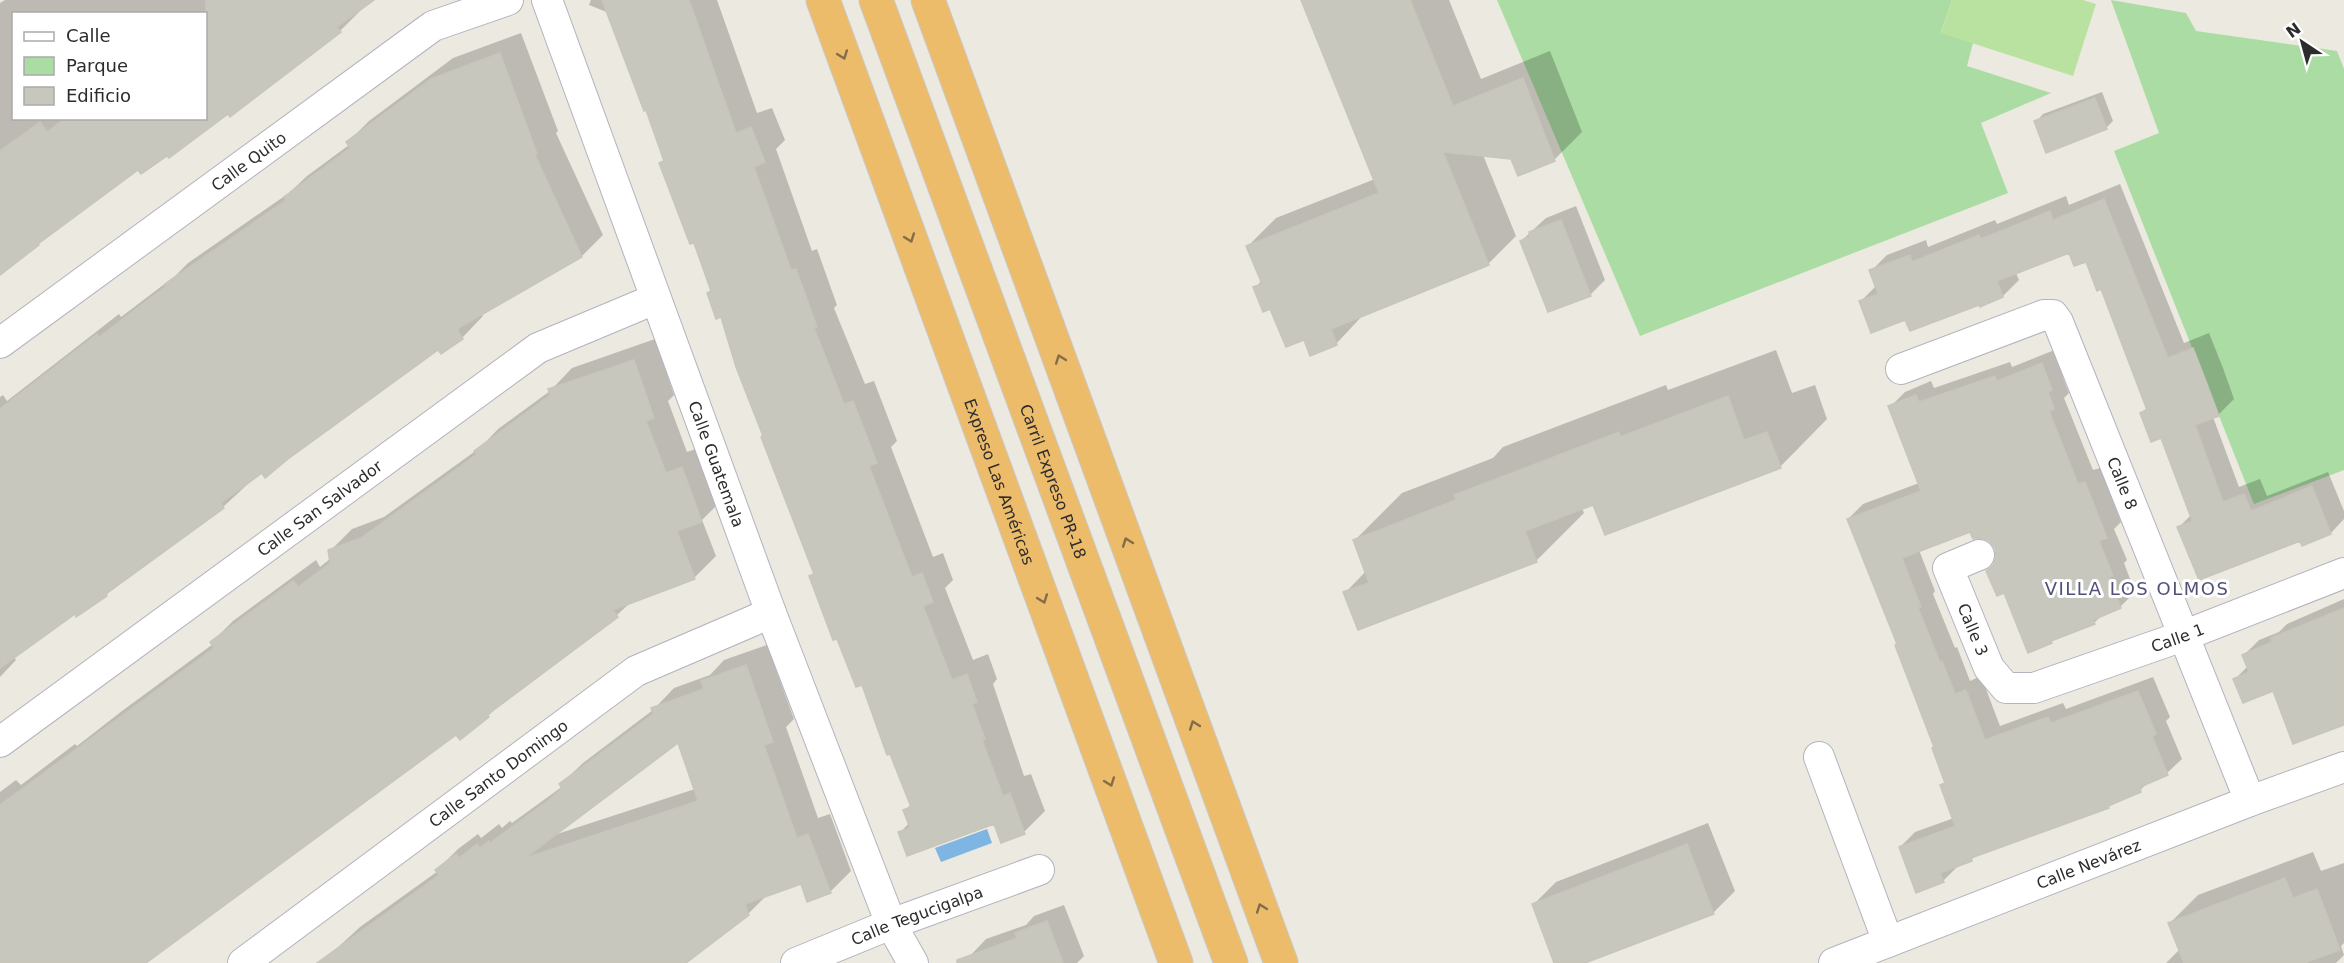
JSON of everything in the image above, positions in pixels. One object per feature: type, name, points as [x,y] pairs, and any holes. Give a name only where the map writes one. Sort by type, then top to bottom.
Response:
[{"type":"highway","name":"Expreso Las Américas","points":[[823,0],[1176,963]]},
{"type":"highway","name":"Carril Expreso PR-18","points":[[876,0],[1231,963]]},
{"type":"highway","points":[[928,0],[1281,963]]},
{"type":"street","name":"Calle Quito","points":[[0,343],[433,26],[508,0]]},
{"type":"street","name":"Calle Guatemala","points":[[547,0],[771,614],[891,924],[913,963]]},
{"type":"street","name":"Calle San Salvador","points":[[0,742],[538,348],[655,299]]},
{"type":"street","name":"Calle 8","points":[[1901,369],[2044,315],[2053,315],[2058,322],[2250,801]]},
{"type":"street","name":"Calle 3","points":[[1979,555],[1948,568],[1989,669],[2006,688]]},
{"type":"street","name":"Calle 1","points":[[2006,688],[2034,688],[2183,636],[2344,573]]},
{"type":"street","name":"Calle Santo Domingo","points":[[243,963],[636,671],[771,614]]},
{"type":"street","points":[[1820,757],[1888,942]]},
{"type":"street","name":"Calle Nevárez","points":[[1834,963],[2250,801],[2344,767]]},
{"type":"street","name":"Calle Tegucigalpa","points":[[796,963],[891,924],[1039,870]]},
{"type":"green space","points":[[1497,0],[1952,0],[1941,32],[1973,43],[1967,66],[2051,93],[1981,123],[2008,193],[1640,336]]},
{"type":"green space","points":[[1952,0],[2083,0],[2096,4],[2073,76],[1941,33]]},
{"type":"green space","points":[[2111,0],[2186,13],[2196,31],[2337,51],[2344,69],[2344,470],[2254,504],[2114,151],[2159,133]]},
{"type":"water","points":[[987,829],[992,843],[941,862],[935,848]]},
{"type":"building","points":[[206,0],[374,0],[337,27],[341,32],[230,117],[228,114],[169,158],[167,156],[141,174],[138,170],[0,275],[0,151],[40,122],[47,132],[62,120],[207,120]]},
{"type":"building","points":[[602,0],[689,0],[736,133],[751,127],[765,162],[754,167],[791,270],[796,269],[817,327],[814,328],[844,404],[853,401],[877,463],[869,466],[912,577],[922,573],[933,602],[923,606],[952,680],[967,674],[977,702],[972,704],[985,739],[982,740],[1003,796],[1010,793],[1025,834],[1001,843],[994,824],[907,856],[898,832],[910,828],[903,810],[911,807],[890,754],[887,755],[862,685],[856,687],[837,639],[833,640],[809,576],[814,574],[761,437],[763,436],[736,367],[721,317],[716,319],[707,293],[711,291],[694,243],[690,244],[659,163],[664,161]]},
{"type":"building","points":[[1301,0],[1410,0],[1453,106],[1523,78],[1555,161],[1518,176],[1511,159],[1443,152],[1489,265],[1331,329],[1337,345],[1310,356],[1304,340],[1286,347],[1270,309],[1263,312],[1253,287],[1262,284],[1246,246],[1379,193]]},
{"type":"building","points":[[500,53],[537,154],[535,155],[582,257],[457,329],[463,339],[441,354],[438,350],[265,478],[262,473],[221,503],[224,508],[106,594],[107,596],[76,617],[75,614],[0,668],[0,409],[97,334],[99,337],[166,286],[165,284],[286,200],[284,197],[350,148],[346,142],[431,79]]},
{"type":"building","points":[[2095,98],[2107,129],[2046,153],[2034,121]]},
{"type":"building","points":[[2104,199],[2168,358],[2193,348],[2219,416],[2195,425],[2223,502],[2244,494],[2251,511],[2312,486],[2331,534],[2302,546],[2300,541],[2199,580],[2177,527],[2192,521],[2161,438],[2151,442],[2140,413],[2147,410],[2101,289],[2097,291],[2086,262],[2074,266],[2069,253],[1997,281],[2003,297],[1980,307],[1979,305],[1910,331],[1905,320],[1871,333],[1859,301],[1878,294],[1869,270],[1910,255],[1912,262],[1979,235],[1981,239],[2050,211],[2053,220]]},
{"type":"building","points":[[1561,220],[1591,296],[1548,312],[1520,241],[1530,236],[1529,232]]},
{"type":"building","points":[[634,360],[654,418],[646,421],[666,473],[682,467],[702,522],[677,531],[695,579],[613,610],[618,617],[487,715],[489,717],[460,740],[456,735],[146,963],[0,963],[0,805],[214,648],[210,642],[293,581],[298,587],[330,563],[328,550],[361,538],[477,454],[474,451],[550,395],[548,389]]},
{"type":"building","points":[[2042,363],[2052,390],[2048,392],[2054,409],[2049,411],[2078,484],[2085,482],[2107,538],[2099,541],[2113,576],[2109,577],[2121,608],[2093,620],[2095,624],[2051,641],[2052,643],[2028,653],[2004,593],[1997,596],[1986,571],[1993,565],[1996,557],[1995,548],[1989,541],[1981,538],[1973,539],[1970,532],[1902,558],[1921,607],[1918,608],[1940,662],[1942,661],[1955,694],[1966,690],[1985,740],[2048,717],[2051,723],[2138,691],[2156,734],[2152,736],[2168,775],[2140,787],[2141,792],[2108,806],[2109,808],[1971,858],[1972,861],[1940,873],[1944,882],[1916,893],[1899,847],[1955,826],[1940,785],[1945,783],[1932,748],[1934,747],[1895,645],[1897,644],[1847,519],[1921,491],[1888,406],[1916,395],[1919,402],[1995,376],[1997,381]]},
{"type":"building","points":[[1728,396],[1744,440],[1767,432],[1781,468],[1605,535],[1593,505],[1525,531],[1537,562],[1358,630],[1343,592],[1369,583],[1353,540],[1456,500],[1454,495],[1619,432],[1620,437]]},
{"type":"building","points":[[2344,608],[2344,725],[2293,744],[2273,691],[2243,703],[2233,679],[2249,672],[2242,655],[2272,642],[2271,638]]},
{"type":"building","points":[[746,665],[773,742],[764,745],[797,838],[808,834],[831,893],[807,902],[801,884],[745,904],[749,915],[686,963],[317,963],[439,875],[435,870],[456,854],[459,858],[477,844],[480,848],[489,841],[490,843],[550,799],[562,788],[559,784],[653,714],[651,708],[704,689],[701,681]],"holes":[[[678,743],[698,801],[525,858]]]},
{"type":"building","points":[[1687,844],[1714,914],[1585,963],[1554,963],[1532,904]]},
{"type":"building","points":[[2285,878],[2293,898],[2317,889],[2340,950],[2304,963],[2184,963],[2168,923]]},
{"type":"building","points":[[1047,921],[1063,963],[957,963],[957,960],[1017,938],[1015,933]]},
{"type":"district","name":"VILLA LOS OLMOS","points":[[2137,588]]}]
